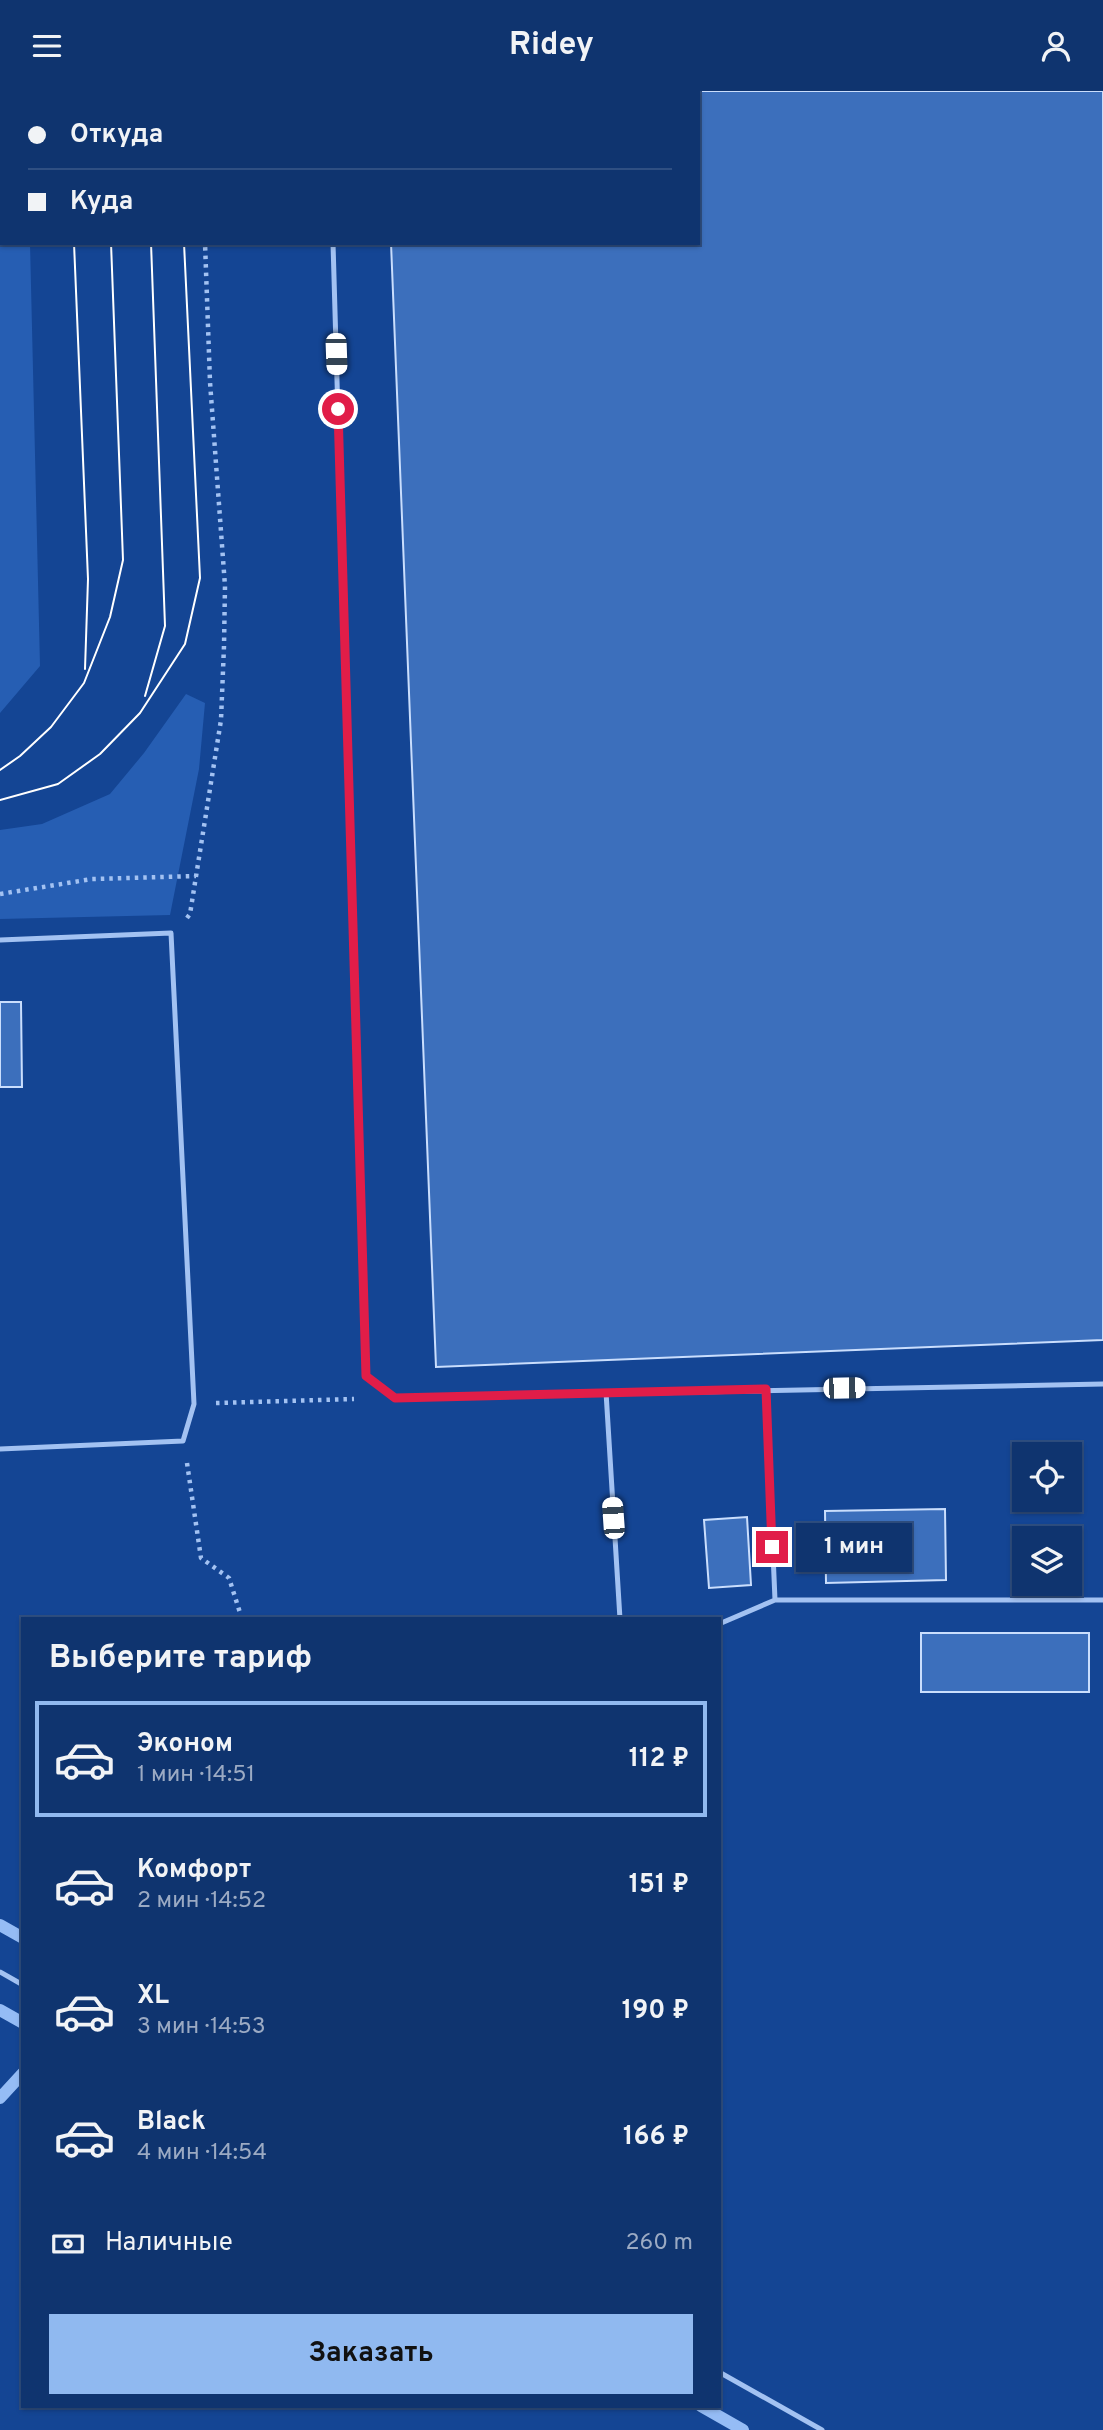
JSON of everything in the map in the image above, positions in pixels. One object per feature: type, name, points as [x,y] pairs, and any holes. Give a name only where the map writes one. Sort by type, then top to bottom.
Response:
[{"type":"lane","points":[[333,245],[366,1376],[395,1398],[1103,1384]]},
{"type":"lane","points":[[0,940],[171,933],[194,1404],[183,1441],[0,1449]]},
{"type":"lane","points":[[766,1389],[775,1600]]},
{"type":"lane","points":[[606,1392],[620,1617]]},
{"type":"lane","points":[[721,1623],[775,1600],[1103,1600]]},
{"type":"lane","points":[[0,1972],[21,1984]]},
{"type":"lane","points":[[721,2373],[822,2430]]},
{"type":"path","points":[[192,901],[220,720],[225,634],[225,586],[210,382],[205,245]]},
{"type":"path","points":[[0,894],[92,879],[196,876]]},
{"type":"path","points":[[194,1404],[395,1398]]},
{"type":"path","points":[[183,1441],[201,1558],[229,1578],[241,1617]]},
{"type":"shaded area","points":[[0,245],[30,245],[40,666],[0,713]]},
{"type":"shaded area","points":[[186,694],[205,703],[199,769],[170,915],[0,919],[0,830],[42,824],[110,794],[144,753]]},
{"type":"building","points":[[700,91],[1103,91],[1103,1340],[436,1367],[391,245],[700,245]]},
{"type":"building","points":[[0,1002],[21,1002],[22,1087],[0,1087]]},
{"type":"building","points":[[945,1509],[946,1580],[826,1583],[825,1511]]},
{"type":"building","points":[[747,1517],[751,1585],[709,1588],[704,1520]]},
{"type":"building","points":[[921,1633],[1089,1633],[1089,1692],[921,1692]]},
{"type":"waterway","points":[[0,1925],[21,1937]]},
{"type":"waterway","points":[[0,2010],[21,2022]]},
{"type":"waterway","points":[[0,2098],[21,2075]]},
{"type":"waterway","points":[[704,2408],[743,2430]]},
{"type":"tram line","points":[[74,245],[88,579],[85,669]]},
{"type":"tram line","points":[[0,770],[20,756],[51,727],[84,683],[110,617],[123,560],[111,245]]},
{"type":"tram line","points":[[145,696],[165,626],[151,245]]},
{"type":"tram line","points":[[0,800],[58,784],[100,754],[140,713],[185,644],[200,578],[184,245]]},
{"type":"route","points":[[338,409],[366,1376],[395,1398],[766,1389],[772,1547]]}]
